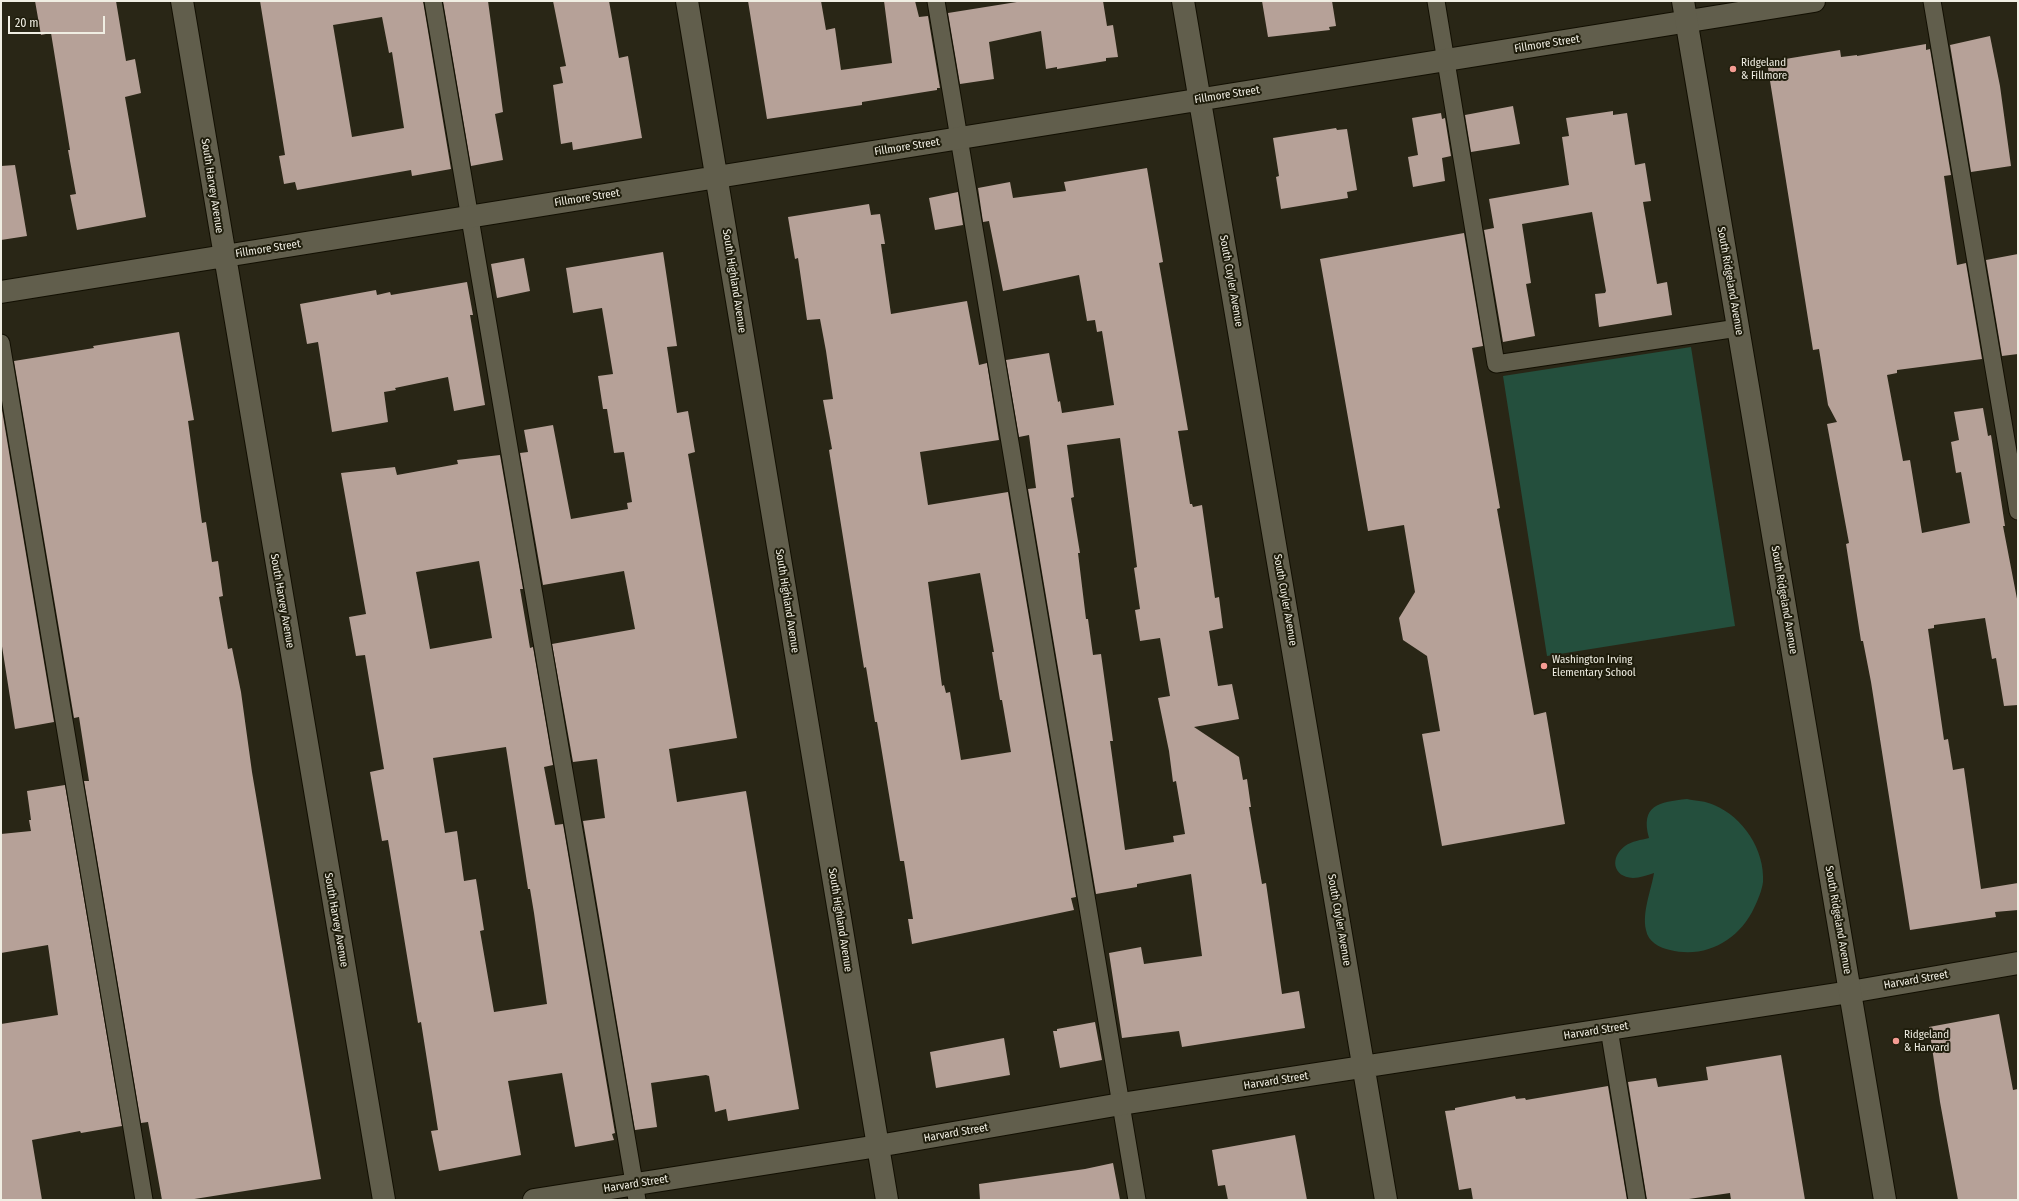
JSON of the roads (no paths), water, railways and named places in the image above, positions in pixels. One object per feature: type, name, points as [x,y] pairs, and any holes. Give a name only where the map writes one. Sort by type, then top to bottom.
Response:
[{"type":"street","name":"South Harvey Avenue","points":[[182,1],[384,1200]]},
{"type":"street","name":"South Highland Avenue","points":[[687,1],[887,1200]]},
{"type":"street","name":"South Cuyler Avenue","points":[[1183,1],[1386,1200]]},
{"type":"street","name":"Fillmore Street","points":[[1,292],[1446,60],[1685,11],[1814,1]]},
{"type":"street","name":"South Ridgeland Avenue","points":[[1685,11],[1885,1200]]},
{"type":"street","name":"Harvard Street","points":[[534,1200],[636,1192],[878,1146],[1121,1104],[1850,992],[2018,963]]},
{"type":"lane","points":[[433,1],[636,1192]]},
{"type":"lane","points":[[936,1],[1138,1200]]},
{"type":"lane","points":[[1436,1],[1496,364],[1738,328]]},
{"type":"lane","points":[[1932,1],[2018,511]]},
{"type":"lane","points":[[1,343],[144,1200]]},
{"type":"lane","points":[[1609,1029],[1637,1200]]},
{"type":"place","name":"Ridgeland & Fillmore","points":[[1733,69]]},
{"type":"place","name":"Washington Irving Elementary School","points":[[1544,666]]},
{"type":"place","name":"Ridgeland & Harvard","points":[[1896,1041]]}]
